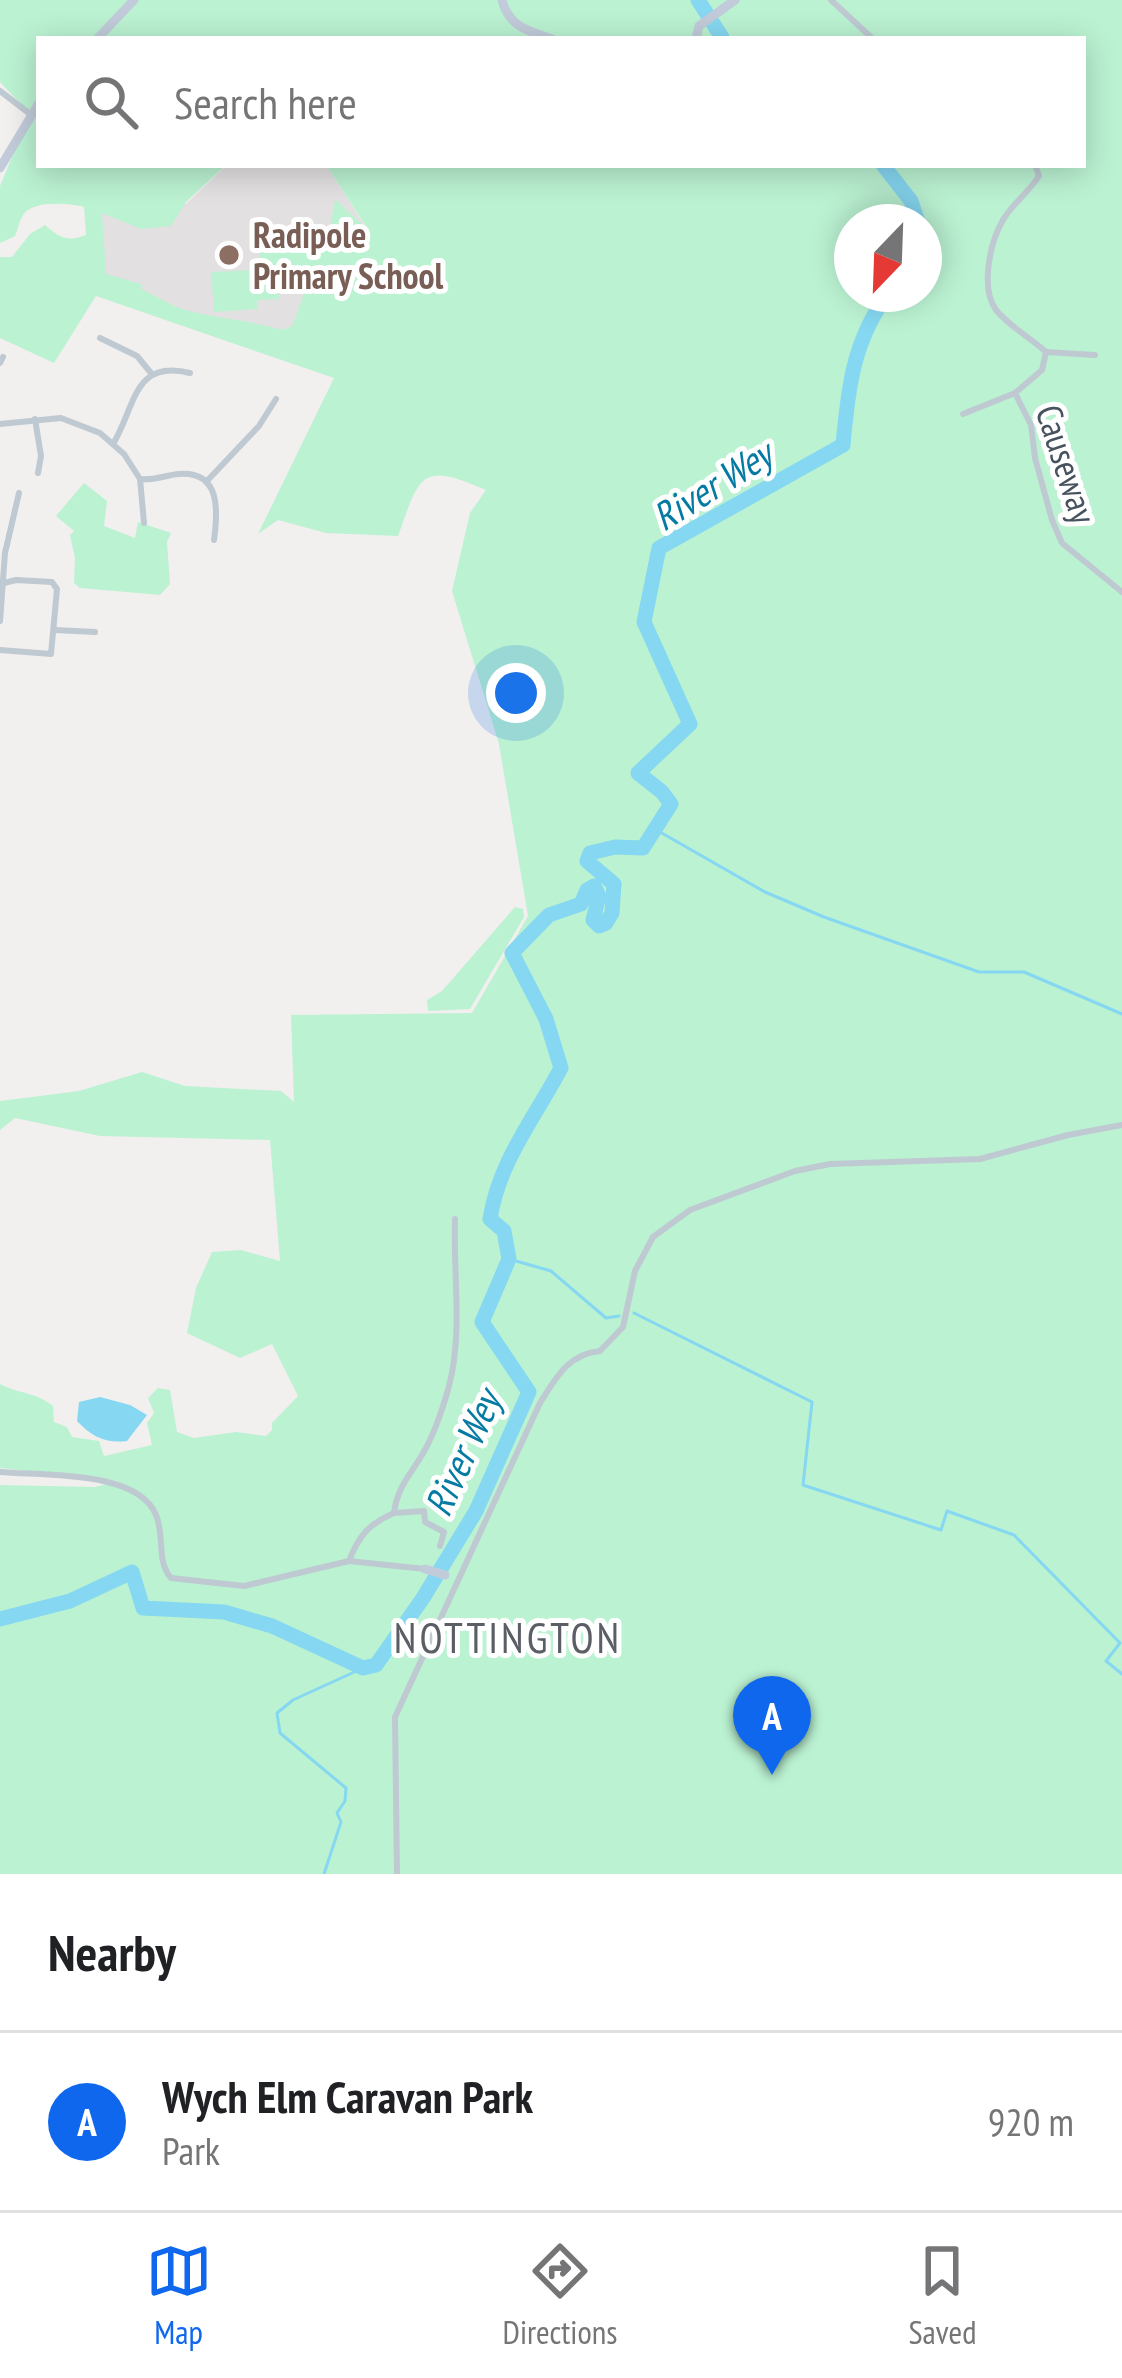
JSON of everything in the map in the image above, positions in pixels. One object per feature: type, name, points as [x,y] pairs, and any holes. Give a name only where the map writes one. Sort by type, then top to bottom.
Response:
[{"type":"street","points":[[100,36],[134,0]]},
{"type":"street","points":[[502,0],[518,26],[544,36]]},
{"type":"street","points":[[698,36],[707,18],[735,0]]},
{"type":"street","points":[[831,0],[870,36]]},
{"type":"street","points":[[0,91],[30,114]]},
{"type":"street","points":[[0,168],[36,107]]},
{"type":"street","name":"Causeway","points":[[1036,168],[1039,176],[1003,220],[988,274],[989,290],[996,309],[1046,352],[1042,370],[1015,393],[1031,424],[1035,458],[1062,543],[1122,592]]},
{"type":"street","points":[[100,338],[142,359],[151,374]]},
{"type":"street","points":[[1046,352],[1095,356]]},
{"type":"street","points":[[113,444],[137,392],[151,374],[160,369],[190,373]]},
{"type":"street","points":[[963,414],[1015,393]]},
{"type":"street","points":[[206,482],[259,426],[275,399]]},
{"type":"street","points":[[35,418],[38,473]]},
{"type":"street","points":[[0,424],[35,418],[76,421],[113,444],[140,479],[144,523]]},
{"type":"street","points":[[140,479],[185,474],[206,482],[217,499],[214,540]]},
{"type":"street","points":[[0,621],[1,583],[19,493]]},
{"type":"street","points":[[0,651],[48,656],[56,630],[56,585],[1,583]]},
{"type":"street","points":[[56,630],[94,632]]},
{"type":"street","points":[[397,1874],[395,1717],[540,1403],[563,1366],[600,1351],[622,1327],[640,1260],[653,1237],[675,1218],[795,1171],[830,1164],[980,1159],[1122,1125]]},
{"type":"street","points":[[394,1513],[406,1474],[422,1455],[451,1383],[457,1288],[454,1219]]},
{"type":"street","points":[[0,1472],[117,1483],[146,1495],[158,1518],[164,1570],[171,1578],[244,1586],[349,1561],[424,1569],[456,1583]]},
{"type":"street","points":[[349,1561],[359,1536],[374,1521],[394,1513],[424,1511],[425,1522],[444,1532],[440,1546]]},
{"type":"shaded area","name":"Radipole Primary School","points":[[224,168],[328,168],[373,238],[294,364],[96,295],[91,196],[186,204]]},
{"type":"green space","points":[[0,0],[1122,0],[1122,1874],[0,1874],[0,1485],[95,1487],[118,1481],[0,1468],[0,1384],[47,1401],[53,1406],[54,1422],[67,1427],[72,1437],[99,1441],[104,1456],[152,1445],[147,1423],[154,1413],[148,1398],[158,1388],[170,1390],[177,1432],[194,1438],[236,1432],[266,1436],[298,1396],[272,1344],[240,1358],[187,1333],[196,1288],[212,1252],[241,1250],[280,1261],[270,1140],[100,1136],[15,1118],[0,1130],[0,1101],[79,1091],[142,1072],[185,1086],[281,1091],[294,1102],[291,1015],[472,1013],[528,916],[499,744],[452,591],[470,513],[486,490],[448,476],[426,479],[412,499],[398,536],[326,533],[278,520],[258,534],[334,378],[96,296],[54,363],[0,338],[0,257],[12,257],[30,234],[45,225],[64,238],[86,235],[84,207],[51,204],[28,210],[15,236],[0,243],[0,186],[30,114],[0,82]],"holes":[[[36,36],[1086,36],[1086,168],[328,168],[369,231],[335,199],[329,233],[259,237],[259,269],[309,281],[292,326],[282,330],[180,308],[142,290],[141,284],[106,274],[102,213],[141,229],[171,226],[186,202],[223,168],[36,168]]]},
{"type":"green space","points":[[253,270],[254,284],[278,282],[279,299],[257,300],[257,309],[214,312],[211,272]]},
{"type":"green space","points":[[84,483],[107,501],[104,526],[135,538],[138,522],[171,533],[167,542],[170,584],[160,595],[80,588],[74,583],[70,535],[74,531],[56,516]]},
{"type":"green space","points":[[515,907],[523,909],[524,917],[470,1009],[428,1011],[427,1000],[442,991]]},
{"type":"water","points":[[100,1397],[147,1415],[127,1441],[99,1438],[77,1421],[79,1402]]},
{"type":"waterway","name":"River Wey","points":[[698,0],[721,36]]},
{"type":"waterway","name":"River Wey","points":[[885,168],[912,204]]},
{"type":"waterway","name":"River Wey","points":[[0,1619],[70,1601],[132,1572],[143,1608],[224,1612],[272,1626],[363,1668],[376,1665],[423,1598],[476,1511],[529,1392],[482,1322],[509,1259],[504,1231],[490,1219],[509,1159],[561,1068],[546,1019],[512,953],[549,915],[581,904],[594,886],[599,896],[593,920],[599,926],[606,923],[612,913],[614,884],[587,861],[590,853],[615,847],[643,848],[671,804],[638,773],[690,724],[644,622],[659,548],[843,445],[850,385],[876,312]]},
{"type":"waterway","points":[[653,828],[765,892],[824,917],[979,972],[1024,972],[1122,1014]]},
{"type":"waterway","points":[[509,1259],[551,1271],[606,1318],[619,1316]]},
{"type":"waterway","points":[[634,1313],[812,1402],[803,1485],[941,1530],[947,1511],[1014,1535],[1120,1643],[1106,1661],[1122,1674]]},
{"type":"waterway","points":[[324,1874],[346,1788],[280,1733],[277,1713],[293,1700],[363,1668]]},
{"type":"place","name":"Radipole Primary School","points":[[229,255]]},
{"type":"place","name":"Wych Elm Caravan Park","points":[[772,1775]]},
{"type":"district","name":"NOTTINGTON","points":[[508,1637]]}]
